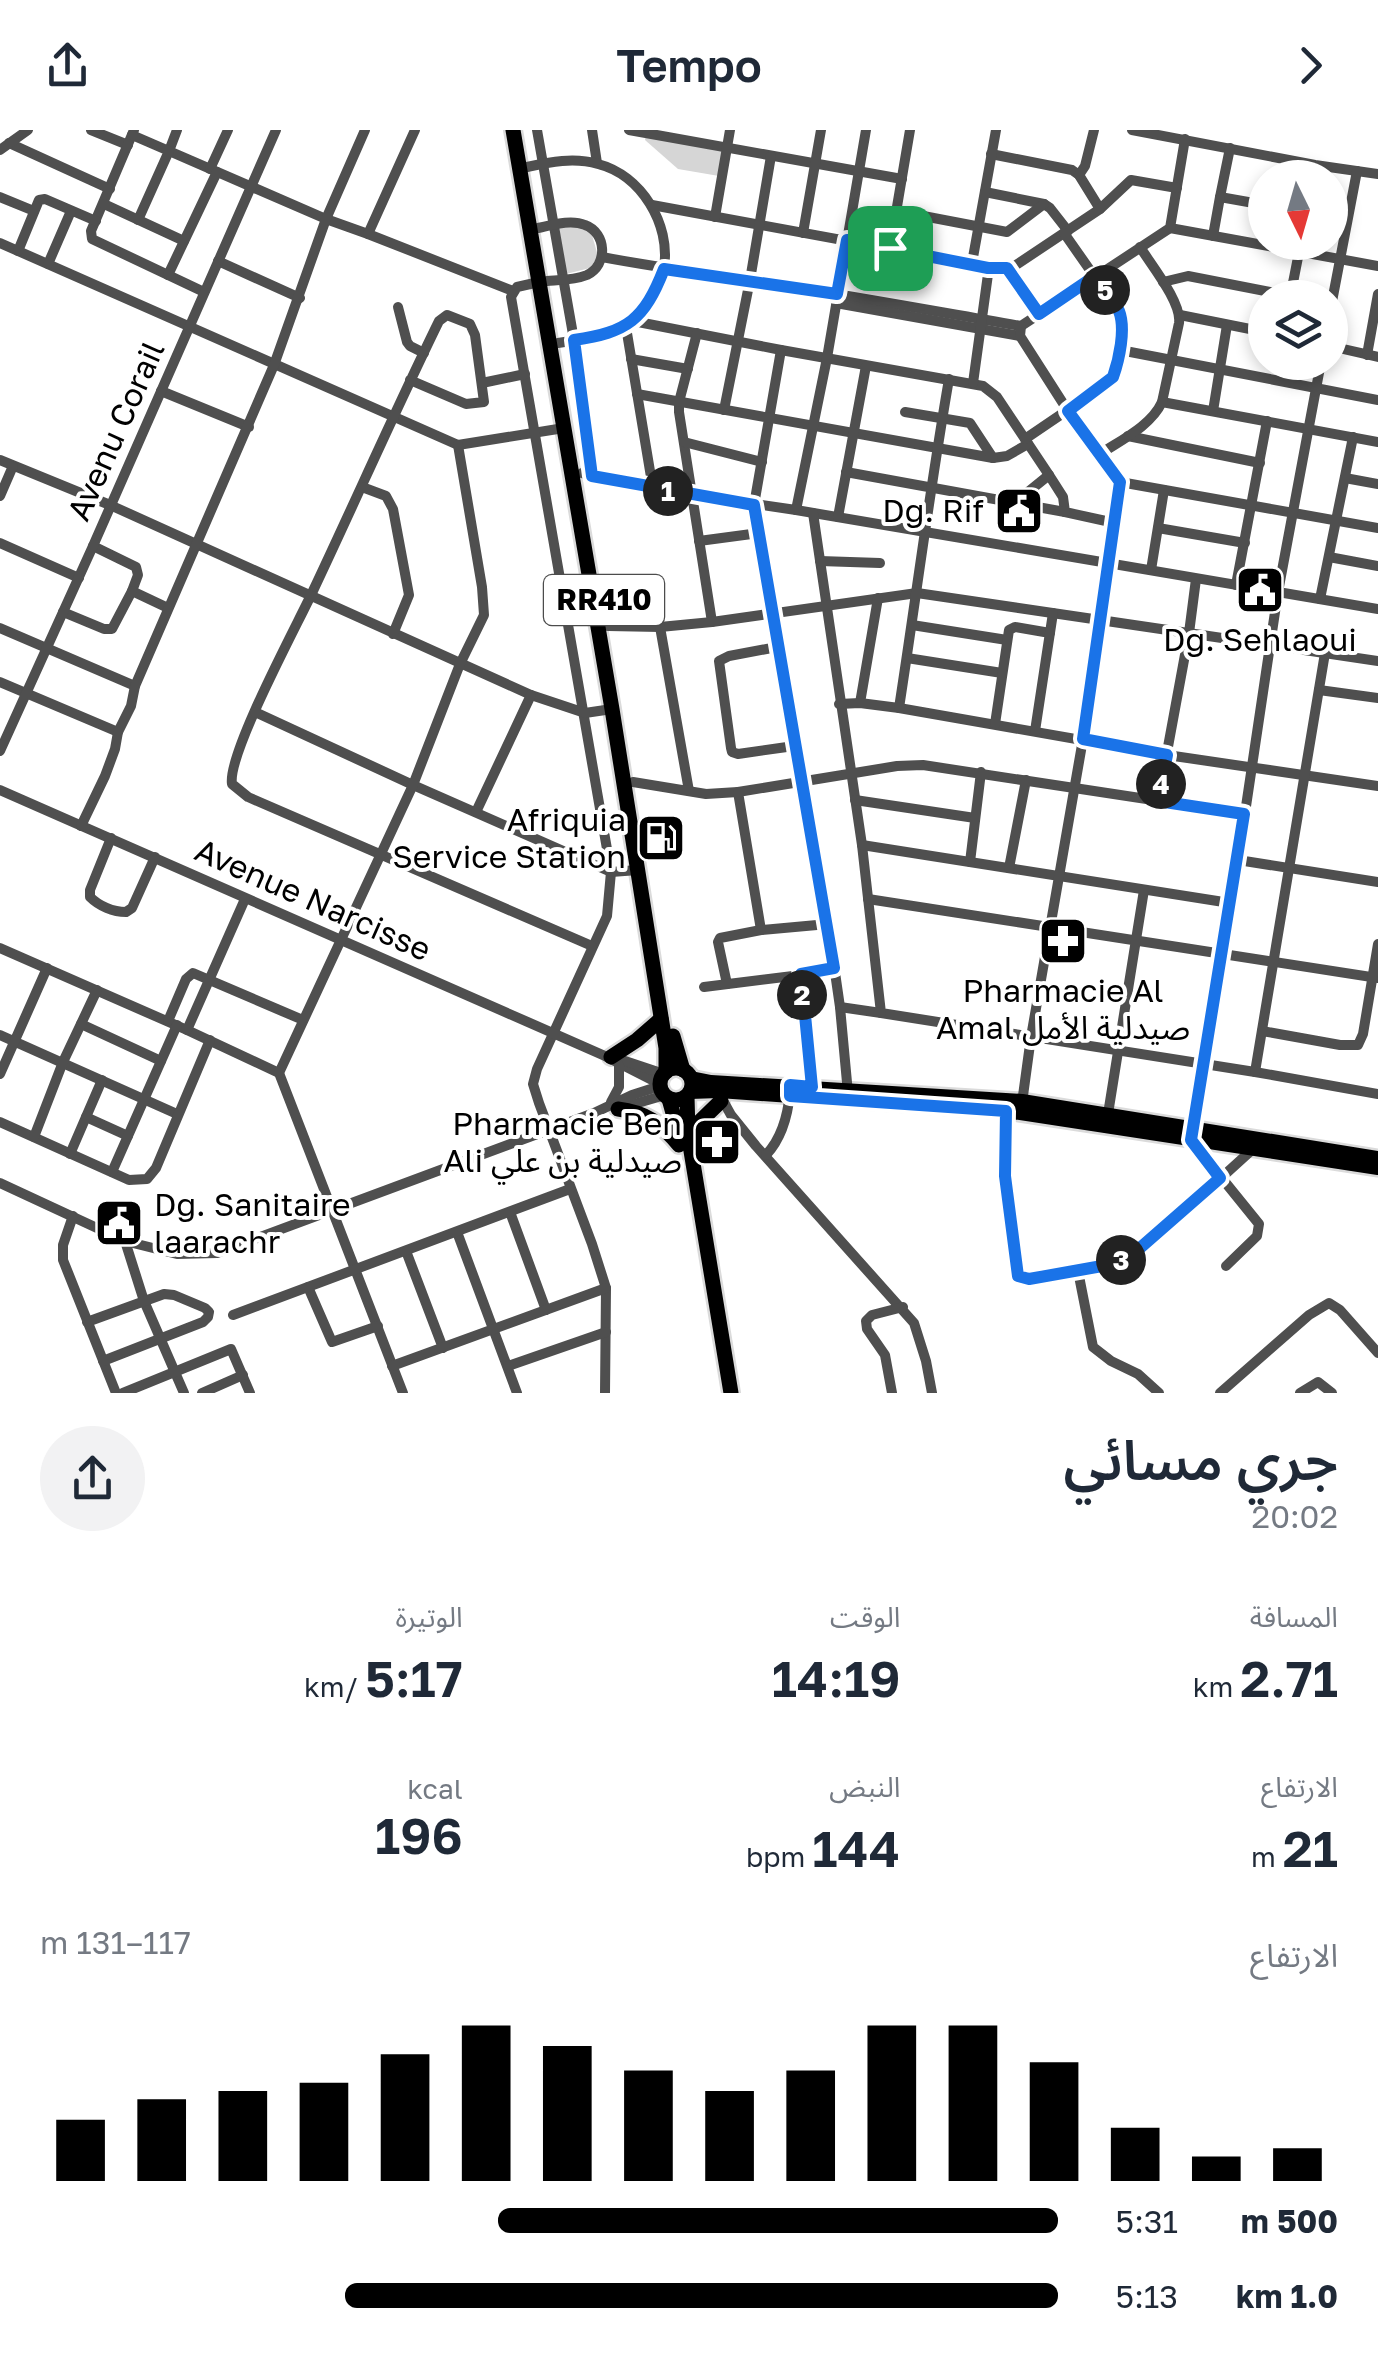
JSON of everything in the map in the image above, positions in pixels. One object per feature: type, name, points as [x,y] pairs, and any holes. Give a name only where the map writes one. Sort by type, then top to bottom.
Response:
[{"type":"highway","name":"RR410","points":[[513,130],[566,341],[674,1040],[674,1085]]},
{"type":"highway","name":"RR410","points":[[520,130],[535,166],[546,226],[564,428],[660,1019],[730,1393]]},
{"type":"highway","points":[[611,1059],[660,1019]]},
{"type":"highway","points":[[613,1108],[651,1118],[685,1140],[720,1096]]},
{"type":"highway","name":"RR410","points":[[685,1140],[722,1393]]},
{"type":"main road","points":[[674,1085],[712,1082],[1108,1114],[1193,1134]]},
{"type":"main road","points":[[674,1085],[720,1096],[812,1087],[848,1094]]},
{"type":"main road","points":[[1014,1106],[1378,1158]]},
{"type":"main road","points":[[1256,1143],[1378,1168]]},
{"type":"street","points":[[4,146],[28,130]]},
{"type":"street","points":[[91,130],[131,137],[169,151],[326,220],[513,291]]},
{"type":"street","points":[[138,220],[177,130]]},
{"type":"street","points":[[168,274],[228,130]]},
{"type":"street","name":"Avenu Corail","points":[[0,751],[276,130]]},
{"type":"street","points":[[81,826],[106,776],[118,732],[132,706],[135,686],[274,366],[326,220],[365,130]]},
{"type":"street","points":[[368,234],[415,130]]},
{"type":"street","points":[[538,130],[535,166],[563,160],[597,163],[620,173],[652,205],[663,238],[664,269],[650,300],[630,324],[597,337],[566,341]]},
{"type":"street","points":[[592,130],[597,163]]},
{"type":"street","points":[[632,130],[690,135],[727,148],[902,179]]},
{"type":"street","points":[[715,217],[730,130]]},
{"type":"street","points":[[802,233],[821,130]]},
{"type":"street","points":[[796,510],[828,358],[866,130]]},
{"type":"street","points":[[890,248],[910,130]]},
{"type":"street","points":[[972,263],[996,130]]},
{"type":"street","points":[[1079,174],[1085,166],[1094,130]]},
{"type":"street","points":[[1132,130],[1289,160]]},
{"type":"street","points":[[131,137],[90,235],[95,241],[204,292]]},
{"type":"street","points":[[1170,228],[1185,139]]},
{"type":"street","points":[[4,146],[110,189]]},
{"type":"street","points":[[1212,236],[1230,148]]},
{"type":"street","points":[[992,154],[1072,170],[1079,174],[1100,209]]},
{"type":"street","points":[[724,410],[771,156]]},
{"type":"street","points":[[1348,170],[1378,174]]},
{"type":"street","points":[[1348,216],[1357,171]]},
{"type":"street","points":[[652,205],[988,268],[1007,268],[1100,209],[1131,180],[1176,188]]},
{"type":"street","points":[[637,394],[994,458],[1006,456],[1113,377],[1120,350],[1120,313],[1050,208],[984,192]]},
{"type":"street","points":[[0,197],[34,211]]},
{"type":"street","points":[[1220,197],[1248,202]]},
{"type":"street","points":[[18,251],[39,200],[45,199],[96,222]]},
{"type":"street","points":[[104,204],[184,241]]},
{"type":"street","points":[[896,211],[1007,232],[1044,204]]},
{"type":"street","points":[[48,264],[71,211]]},
{"type":"street","points":[[546,226],[573,222],[589,226],[603,249],[591,273],[522,285],[511,297],[611,872],[607,916],[533,1084],[606,1288],[605,1393]]},
{"type":"street","points":[[1020,332],[1039,314],[1170,228],[1248,241]]},
{"type":"street","points":[[0,243],[458,445],[564,428]]},
{"type":"street","points":[[1100,454],[1158,410],[1180,315],[1140,247]]},
{"type":"street","points":[[602,257],[750,280],[1020,332],[1068,411],[1120,482],[1083,739],[1031,1037],[1014,1106],[1005,1176],[1018,1276],[1029,1279],[1078,1271],[1132,1255],[1256,1143]]},
{"type":"street","points":[[1336,280],[1339,260],[1378,266]]},
{"type":"street","points":[[218,261],[300,298]]},
{"type":"street","points":[[973,383],[988,268]]},
{"type":"street","points":[[1007,268],[1039,314]]},
{"type":"street","points":[[1163,282],[1188,276],[1248,288]]},
{"type":"street","points":[[1348,350],[1373,356],[1378,294]]},
{"type":"street","points":[[398,307],[407,342],[424,353]]},
{"type":"street","points":[[410,380],[466,404],[484,402],[470,324],[454,315],[443,316],[410,380],[393,415],[255,712],[231,772],[232,784],[248,797],[592,946]]},
{"type":"street","points":[[1180,315],[1248,329]]},
{"type":"street","points":[[630,324],[983,386],[997,398],[1027,441],[1063,497],[1065,512]]},
{"type":"street","points":[[630,324],[631,358],[652,488]]},
{"type":"street","points":[[1212,411],[1227,325]]},
{"type":"street","points":[[697,333],[680,402],[712,622]]},
{"type":"street","points":[[781,350],[754,505],[828,924],[848,1094]]},
{"type":"street","points":[[1120,350],[1378,400]]},
{"type":"street","points":[[631,358],[688,369]]},
{"type":"street","points":[[838,518],[866,366]]},
{"type":"street","points":[[482,382],[525,374]]},
{"type":"street","points":[[899,708],[949,379]]},
{"type":"street","points":[[1226,1266],[1257,1236],[1259,1224],[1220,1178],[1193,1134],[1278,592],[1318,380]]},
{"type":"street","points":[[160,392],[249,427]]},
{"type":"street","points":[[1162,402],[1378,442]]},
{"type":"street","points":[[905,412],[970,423],[994,458]]},
{"type":"street","points":[[1236,586],[1267,421]]},
{"type":"street","points":[[1128,436],[1260,463]]},
{"type":"street","points":[[1320,599],[1353,438]]},
{"type":"street","points":[[684,442],[762,462]]},
{"type":"street","points":[[279,1073],[413,785],[460,664],[484,615],[458,445]]},
{"type":"street","points":[[0,460],[531,695],[585,714],[612,710]]},
{"type":"street","points":[[0,496],[13,466]]},
{"type":"street","points":[[846,472],[1114,523]]},
{"type":"street","points":[[587,475],[1378,609]]},
{"type":"street","points":[[1014,504],[1049,475]]},
{"type":"street","points":[[1345,478],[1378,484]]},
{"type":"street","points":[[1120,482],[1378,528]]},
{"type":"street","points":[[362,486],[386,496],[393,509],[408,596],[394,634]]},
{"type":"street","points":[[1152,570],[1164,490]]},
{"type":"street","points":[[813,513],[862,845],[881,1014]]},
{"type":"street","points":[[1158,528],[1245,543]]},
{"type":"street","points":[[700,541],[758,533]]},
{"type":"street","points":[[0,543],[79,578]]},
{"type":"street","points":[[64,612],[112,629],[132,591],[138,576],[136,567],[94,546]]},
{"type":"street","points":[[1329,557],[1378,566]]},
{"type":"street","points":[[820,561],[880,563]]},
{"type":"street","points":[[1158,801],[1196,579]]},
{"type":"street","points":[[132,591],[168,608]]},
{"type":"street","points":[[608,626],[712,622],[918,592],[1378,661]]},
{"type":"street","points":[[860,703],[878,598]]},
{"type":"street","points":[[1035,731],[1054,613]]},
{"type":"street","points":[[912,625],[1007,640]]},
{"type":"street","points":[[660,627],[689,791]]},
{"type":"street","points":[[0,628],[135,686]]},
{"type":"street","points":[[995,724],[1012,628],[1050,633]]},
{"type":"street","points":[[778,647],[721,658],[718,664],[722,696],[735,754],[794,746]]},
{"type":"street","points":[[1255,1072],[1325,653]]},
{"type":"street","points":[[907,658],[1002,673]]},
{"type":"street","points":[[0,682],[118,732]]},
{"type":"street","points":[[1319,690],[1378,698]]},
{"type":"street","points":[[476,812],[531,695]]},
{"type":"street","points":[[839,704],[899,708],[1167,755],[1378,786]]},
{"type":"street","points":[[255,712],[611,872],[638,870]]},
{"type":"street","points":[[632,782],[717,795],[908,765],[980,772],[1244,814]]},
{"type":"street","points":[[970,862],[980,772]]},
{"type":"street","points":[[1009,868],[1026,780]]},
{"type":"street","name":"Avenue Narcisse","points":[[0,790],[552,1035],[674,1085]]},
{"type":"street","points":[[738,792],[761,930]]},
{"type":"street","points":[[855,800],[975,818]]},
{"type":"street","points":[[111,838],[90,890],[95,903],[118,912],[132,908],[155,857]]},
{"type":"street","points":[[862,845],[1230,904]]},
{"type":"street","points":[[1238,860],[1378,882]]},
{"type":"street","points":[[1108,1114],[1144,890]]},
{"type":"street","points":[[112,1172],[177,1026],[210,980],[245,898]]},
{"type":"street","points":[[868,899],[1376,978]]},
{"type":"street","points":[[727,984],[720,938],[828,924]]},
{"type":"street","points":[[1262,1031],[1358,1045],[1376,978],[1378,944]]},
{"type":"street","points":[[0,948],[279,1073],[403,1393]]},
{"type":"street","points":[[0,1074],[47,968]]},
{"type":"street","points":[[704,988],[834,968]]},
{"type":"street","points":[[177,1026],[188,976],[196,974],[303,1020]]},
{"type":"street","points":[[801,974],[812,1087]]},
{"type":"street","points":[[34,1138],[63,1062],[97,990]]},
{"type":"street","points":[[840,1007],[1378,1094]]},
{"type":"street","points":[[81,1024],[161,1061]]},
{"type":"street","points":[[0,1035],[177,1114]]},
{"type":"street","points":[[0,1122],[137,1182],[151,1176],[210,1040]]},
{"type":"street","points":[[611,1059],[618,1092],[613,1108]]},
{"type":"street","points":[[70,1154],[102,1080]]},
{"type":"street","points":[[0,1183],[125,1241],[177,1254],[217,1253],[613,1108],[632,1095],[674,1085]]},
{"type":"street","points":[[766,1155],[782,1129],[790,1091]]},
{"type":"street","points":[[720,1096],[756,1146],[903,1307],[919,1332],[932,1393]]},
{"type":"street","points":[[86,1117],[128,1136]]},
{"type":"street","points":[[233,1315],[570,1189]]},
{"type":"street","points":[[510,1212],[546,1310]]},
{"type":"street","points":[[73,1216],[62,1249],[63,1260],[103,1361],[120,1393],[231,1349],[250,1393]]},
{"type":"street","points":[[456,1232],[517,1393]]},
{"type":"street","points":[[125,1241],[144,1300],[184,1393]]},
{"type":"street","points":[[406,1251],[443,1348]]},
{"type":"street","points":[[1078,1271],[1093,1347],[1102,1356],[1145,1378],[1159,1393]]},
{"type":"street","points":[[308,1287],[332,1342],[378,1326]]},
{"type":"street","points":[[392,1366],[606,1288]]},
{"type":"street","points":[[87,1322],[170,1294],[208,1312],[203,1322],[103,1361]]},
{"type":"street","points":[[1220,1393],[1308,1315],[1329,1303],[1378,1353]]},
{"type":"street","points":[[892,1393],[885,1354],[867,1329],[866,1321],[872,1315],[903,1307]]},
{"type":"street","points":[[508,1366],[606,1332]]},
{"type":"street","points":[[202,1393],[243,1375]]},
{"type":"street","points":[[1300,1393],[1318,1382],[1332,1393]]},
{"type":"shaded area","points":[[646,135],[724,149],[719,176],[678,169],[645,140]]},
{"type":"shaded area","points":[[580,227],[592,235],[598,256],[590,268],[566,274],[559,228]]},
{"type":"place","name":"Dg. Rif","points":[[1019,511]]},
{"type":"place","name":"Dg. Sehlaoui","points":[[1260,590]]},
{"type":"place","name":"Afriquia Service Station","points":[[661,838]]},
{"type":"place","name":"Pharmacie Al Amal صيدلية الأمل","points":[[1063,941]]},
{"type":"place","name":"Pharmacie Ben Ali صيدلية بن علي","points":[[717,1142]]},
{"type":"place","name":"Dg. Sanitaire laarachr","points":[[119,1223]]},
{"type":"route","points":[[847,240],[890,248],[988,268],[1007,268],[1039,314],[1095,276],[1117,307],[1121,333],[1116,372],[1106,384],[1068,411],[1120,482],[1083,739],[1167,755],[1158,801],[1244,814],[1191,1140],[1220,1178],[1132,1255],[1115,1263],[1029,1279],[1018,1276],[1016,1269],[1005,1176],[1006,1111],[790,1096],[790,1085],[812,1087],[801,974],[834,968],[754,505],[592,476],[574,340],[626,327],[650,300],[664,269],[837,294],[847,240]]}]
